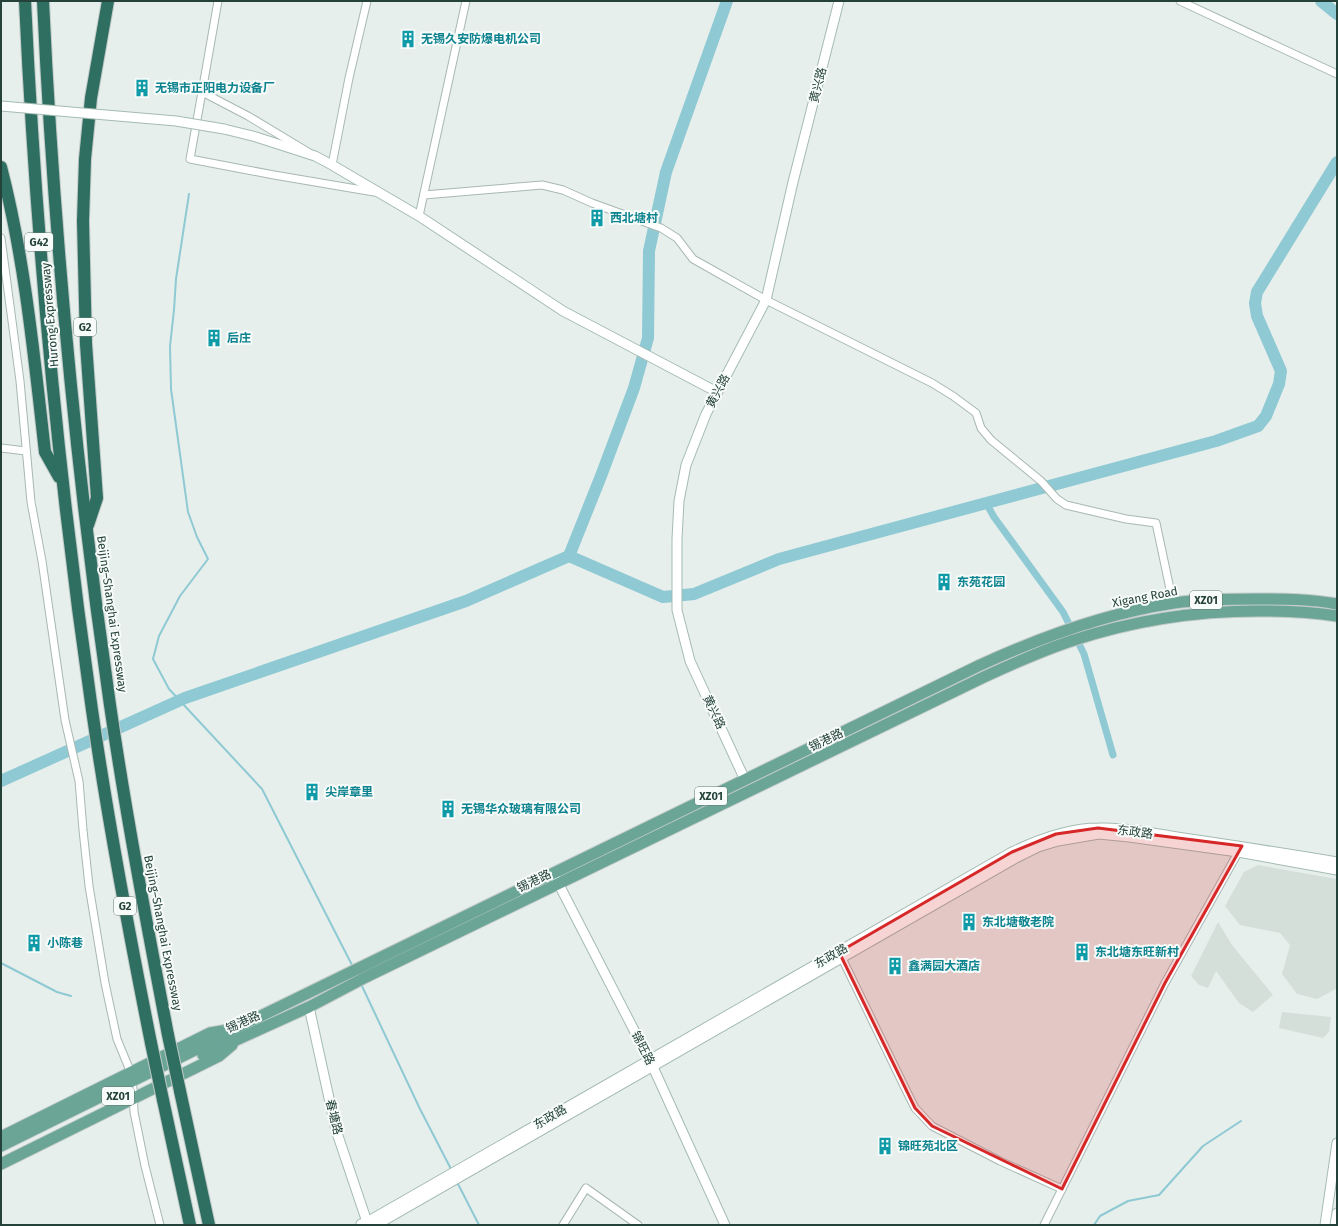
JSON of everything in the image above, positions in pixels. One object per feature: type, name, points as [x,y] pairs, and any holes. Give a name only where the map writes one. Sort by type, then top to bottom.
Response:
[{"type":"highway","name":"Hurong Expressway","points":[[25,1],[41,269],[62,483]]},
{"type":"highway","name":"Hurong Expressway","points":[[43,1],[49,130],[59,268],[87,530]]},
{"type":"highway","name":"Beijing–Shanghai Expressway","points":[[108,1],[91,98],[85,159],[83,221],[86,344],[97,498],[87,530],[110,705],[134,853],[168,1035],[209,1225]]},
{"type":"highway","name":"G2","points":[[1,167],[16,232],[23,276],[45,452],[62,483],[101,769],[133,949],[151,1043],[190,1225]]},
{"type":"main road","name":"Xigang Road","points":[[1078,626],[1104,618],[1173,603],[1216,600],[1286,599],[1337,604]]},
{"type":"main road","name":"Xigang Road","points":[[1082,638],[1145,622],[1198,613],[1285,611],[1337,616]]},
{"type":"main road","name":"锡港路","points":[[235,1035],[348,973],[978,666],[1078,626]]},
{"type":"main road","name":"锡港路","points":[[235,1035],[306,1008],[364,978],[984,677],[1010,665],[1082,638]]},
{"type":"main road","points":[[1,1164],[132,1085],[210,1033],[235,1035]]},
{"type":"main road","points":[[1,1137],[132,1085],[219,1056],[235,1035]]},
{"type":"main road","name":"XZ01","points":[[1,1146],[132,1085]]},
{"type":"main road","name":"XZ01","points":[[1,1154],[132,1085]]},
{"type":"street","points":[[218,1],[190,160],[379,192]]},
{"type":"street","points":[[332,164],[349,78],[367,1]]},
{"type":"street","points":[[419,216],[466,1]]},
{"type":"street","name":"黄兴路","points":[[744,780],[690,661],[677,610],[679,501],[686,465],[706,414],[766,300],[793,182],[839,1]]},
{"type":"street","points":[[1180,1],[1337,74]]},
{"type":"street","points":[[202,92],[248,116],[419,216],[564,311],[717,392]]},
{"type":"street","points":[[1,106],[153,119],[224,129],[256,137],[315,156]]},
{"type":"street","points":[[424,195],[542,185],[563,190],[592,203],[661,228],[678,238],[693,259],[766,300],[932,383],[953,396],[976,413],[981,428],[992,440],[1041,481],[1057,499],[1066,505],[1126,519],[1156,524],[1173,603]]},
{"type":"street","points":[[1,238],[20,381],[31,502],[42,561],[65,720],[79,781],[89,886],[105,984],[117,1039],[132,1085],[134,1112],[145,1166],[160,1225]]},
{"type":"street","points":[[1,448],[26,451]]},
{"type":"street","name":"东政路","points":[[366,1224],[455,1176],[841,955],[1038,847],[1058,841],[1099,834],[1240,849],[1337,862]]},
{"type":"street","points":[[1044,1225],[1165,983],[1240,849]]},
{"type":"street","name":"东政路","points":[[1240,849],[1337,870]]},
{"type":"street","name":"锦旺路","points":[[553,873],[651,1064],[726,1225]]},
{"type":"street","points":[[841,955],[915,1108],[932,1126],[1000,1161],[1062,1189]]},
{"type":"street","name":"春塘路","points":[[306,1008],[331,1132],[366,1224]]},
{"type":"street","points":[[1325,1225],[1337,1143]]},
{"type":"street","points":[[563,1225],[586,1188],[638,1225]]},
{"type":"street","points":[[1335,1225],[1337,1213]]},
{"type":"highlighted area","points":[[1098,828],[1242,846],[1165,983],[1062,1189],[932,1126],[915,1108],[839,952],[1012,852],[1056,834]]},
{"type":"shaded area","points":[[1258,865],[1337,879],[1336,989],[1317,999],[1297,994],[1282,974],[1290,945],[1280,933],[1240,925],[1225,906],[1244,872]]},
{"type":"shaded area","points":[[1218,922],[1232,945],[1273,995],[1253,1012],[1239,1003],[1216,971],[1208,988],[1199,985],[1191,976]]},
{"type":"shaded area","points":[[1282,1012],[1331,1017],[1329,1032],[1323,1038],[1279,1028]]},
{"type":"waterway","points":[[569,556],[634,388],[648,338],[649,251],[666,172],[727,1]]},
{"type":"waterway","points":[[1321,1],[1337,14]]},
{"type":"waterway","points":[[1,781],[185,698],[466,601],[569,556],[663,597],[694,594],[779,559],[1216,441],[1258,426],[1266,416],[1279,384],[1281,371],[1257,316],[1255,303],[1257,292],[1337,162]]},
{"type":"waterway","points":[[189,194],[176,279],[170,346],[171,389],[188,512],[197,537],[208,559],[180,596],[159,636],[153,659],[169,689],[262,789],[353,967]]},
{"type":"waterway","points":[[986,503],[994,517],[1063,612],[1084,654],[1113,755]]},
{"type":"waterway","points":[[1,963],[57,992],[71,996]]},
{"type":"waterway","points":[[361,984],[420,1109],[452,1171]]},
{"type":"waterway","points":[[1094,1225],[1100,1216],[1128,1201],[1159,1195],[1203,1146],[1241,1121]]},
{"type":"waterway","points":[[457,1182],[479,1225]]},
{"type":"place","name":"无锡久安防爆电机公司","points":[[408,39]]},
{"type":"place","name":"无锡市正阳电力设备厂","points":[[142,88]]},
{"type":"place","name":"西北塘村","points":[[597,218]]},
{"type":"place","name":"后庄","points":[[214,338]]},
{"type":"place","name":"东苑花园","points":[[944,582]]},
{"type":"place","name":"尖岸章里","points":[[312,792]]},
{"type":"place","name":"无锡华众玻璃有限公司","points":[[448,809]]},
{"type":"place","name":"东北塘敬老院","points":[[969,922]]},
{"type":"place","name":"小陈巷","points":[[34,943]]},
{"type":"place","name":"东北塘东旺新村","points":[[1082,952]]},
{"type":"place","name":"鑫满园大酒店","points":[[895,966]]},
{"type":"place","name":"锦旺苑北区","points":[[885,1146]]}]
